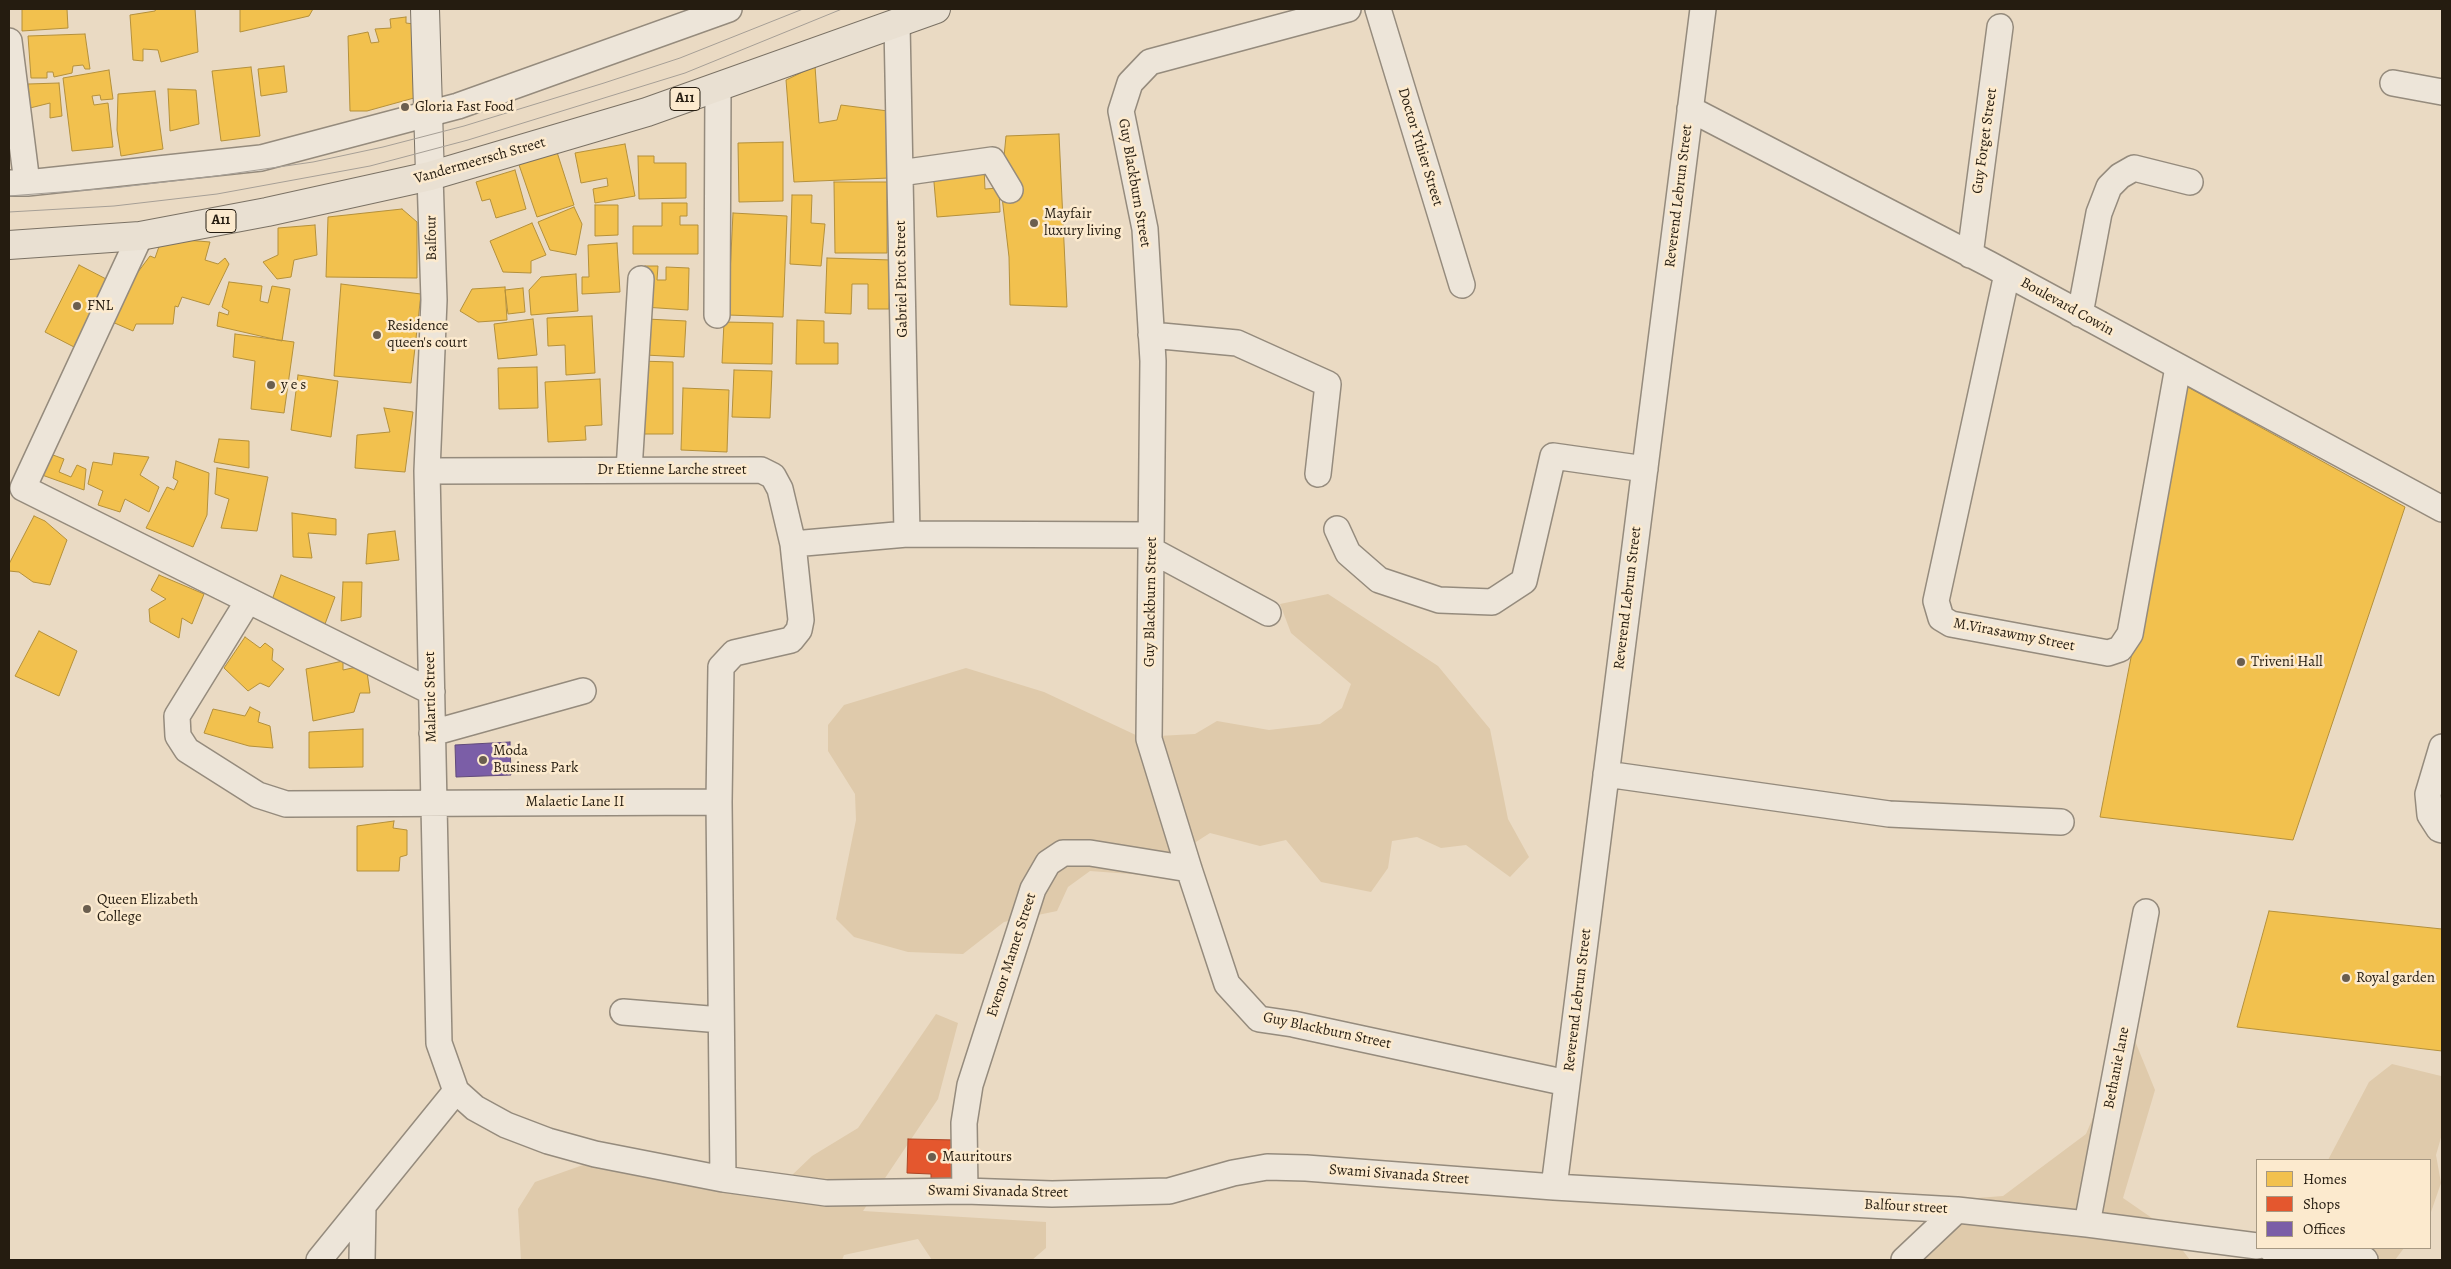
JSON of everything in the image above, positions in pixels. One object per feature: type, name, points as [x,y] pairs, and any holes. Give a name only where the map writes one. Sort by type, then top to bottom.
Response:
[{"type":"main road","name":"Vandermeersch Street","points":[[9,248],[140,236],[267,212],[430,176],[497,158],[718,88],[936,9]]},
{"type":"street","points":[[425,9],[430,176]]},
{"type":"street","points":[[9,41],[18,183],[262,158],[429,115],[557,72],[729,9]]},
{"type":"street","name":"Guy Blackburn Street","points":[[1348,9],[1150,62],[1130,83],[1121,111],[1145,229],[1151,335],[1149,738],[1188,869],[1227,984],[1259,1019],[1293,1024],[1567,1083]]},
{"type":"street","name":"Doctor Ythier Street","points":[[1378,9],[1462,285]]},
{"type":"street","name":"Reverend Lebrun Street","points":[[1554,1187],[1703,9]]},
{"type":"street","name":"Gabriel Pitot Street","points":[[897,24],[907,534]]},
{"type":"street","name":"Guy Forget Street","points":[[1970,255],[2000,27]]},
{"type":"street","points":[[2394,83],[2442,92]]},
{"type":"street","points":[[717,316],[718,88]]},
{"type":"street","name":"Boulevard Cowin","points":[[1690,109],[2007,274],[2442,509]]},
{"type":"street","points":[[900,173],[992,160],[1010,190]]},
{"type":"street","points":[[2080,314],[2099,213],[2109,187],[2134,168],[2190,182]]},
{"type":"street","name":"Balfour","points":[[430,176],[434,300]]},
{"type":"street","points":[[140,236],[23,488],[432,692]]},
{"type":"street","name":"M.Virasawmy Street","points":[[2007,274],[1936,601],[1941,618],[1951,624],[2108,654],[2120,649],[2130,634],[2178,368]]},
{"type":"street","points":[[629,470],[641,279]]},
{"type":"street","name":"Malartic Street","points":[[434,300],[427,471],[432,692],[432,802],[439,1043],[456,1092]]},
{"type":"street","points":[[1151,335],[1237,343],[1328,384],[1318,474]]},
{"type":"street","points":[[1337,529],[1348,553],[1379,580],[1439,600],[1492,602],[1524,581],[1552,456],[1644,469]]},
{"type":"street","name":"Dr Etienne Larche street","points":[[427,471],[761,470],[772,476],[780,489],[792,544],[801,620],[799,630],[791,640],[734,653],[720,667],[718,802],[723,1179]]},
{"type":"street","points":[[792,544],[907,534],[1151,543],[1268,613]]},
{"type":"street","name":"Malaetic Lane II","points":[[248,601],[177,716],[178,736],[187,750],[258,795],[286,804],[718,802]]},
{"type":"street","points":[[432,733],[583,691]]},
{"type":"street","points":[[2442,747],[2428,794],[2430,815],[2439,829],[2442,830]]},
{"type":"street","points":[[1606,774],[1889,814],[2061,822]]},
{"type":"street","name":"Evenor Mamet Street","points":[[965,1191],[964,1123],[970,1084],[1033,889],[1048,863],[1063,853],[1090,853],[1188,869]]},
{"type":"street","name":"Bethanie lane","points":[[2088,1224],[2146,912]]},
{"type":"street","points":[[623,1012],[721,1020]]},
{"type":"street","points":[[319,1260],[456,1092]]},
{"type":"street","name":"Swami Sivanada Street","points":[[456,1092],[475,1108],[506,1125],[548,1141],[595,1154],[723,1179],[826,1193],[965,1191],[1052,1194],[1169,1191],[1233,1173],[1267,1167],[1306,1168],[1554,1187]]},
{"type":"street","name":"Balfour street","points":[[1554,1187],[1957,1210],[2088,1224],[2256,1246]]},
{"type":"street","points":[[362,1260],[363,1206]]},
{"type":"street","points":[[1904,1260],[1957,1210]]},
{"type":"street","points":[[2278,1249],[2365,1260]]},
{"type":"shaded area","points":[[1328,594],[1438,666],[1490,729],[1508,819],[1529,857],[1510,877],[1466,845],[1441,848],[1417,837],[1392,841],[1388,868],[1371,892],[1321,882],[1286,840],[1260,846],[1210,833],[1144,875],[1090,871],[1068,887],[1057,911],[1004,922],[963,954],[908,952],[854,937],[836,919],[856,820],[855,794],[828,751],[828,725],[844,705],[966,668],[1044,692],[1140,737],[1195,734],[1217,721],[1269,730],[1320,724],[1342,708],[1351,684],[1291,633],[1280,604]]},
{"type":"shaded area","points":[[936,1014],[958,1023],[938,1099],[863,1211],[1046,1222],[1046,1248],[1032,1260],[932,1260],[918,1239],[844,1255],[842,1260],[521,1260],[518,1209],[535,1182],[583,1165],[767,1199],[812,1156],[858,1128]]},
{"type":"shaded area","points":[[2135,1041],[2155,1090],[2123,1198],[2165,1227],[2190,1260],[1889,1260],[1920,1242],[1951,1200],[2003,1196],[2086,1134],[2117,1061]]},
{"type":"shaded area","points":[[2392,1064],[2441,1076],[2442,1078],[2442,1134],[2436,1155],[2441,1183],[2431,1212],[2431,1159],[2329,1159],[2369,1082]]},
{"type":"shaded area","points":[[2256,1248],[2403,1249],[2395,1260],[2243,1260]]},
{"type":"building: Homes","points":[[22,9],[67,9],[68,28],[22,31]]},
{"type":"building: Homes","points":[[156,9],[195,9],[198,52],[161,62],[158,50],[143,49],[143,61],[133,60],[130,15],[155,11]]},
{"type":"building: Homes","points":[[240,9],[313,9],[309,16],[240,32]]},
{"type":"building: Homes","points":[[406,17],[406,23],[414,24],[416,88],[414,98],[367,111],[350,111],[348,36],[368,32],[371,43],[379,42],[375,29],[391,28],[390,19]]},
{"type":"building: Homes","points":[[85,34],[90,69],[85,69],[83,65],[73,66],[72,73],[54,77],[53,72],[47,72],[47,78],[31,78],[28,36]]},
{"type":"building: Homes","points":[[284,66],[287,92],[261,96],[258,69]]},
{"type":"building: Homes","points":[[815,66],[819,123],[837,120],[841,105],[888,111],[889,178],[794,182],[786,80]]},
{"type":"building: Homes","points":[[251,67],[260,136],[221,141],[212,71]]},
{"type":"building: Homes","points":[[109,70],[113,99],[101,100],[100,95],[92,96],[94,105],[108,103],[113,147],[72,151],[63,78]]},
{"type":"building: Homes","points":[[59,83],[62,116],[50,118],[50,103],[30,108],[28,84]]},
{"type":"building: Homes","points":[[168,89],[196,90],[199,124],[170,131]]},
{"type":"building: Homes","points":[[155,91],[163,149],[121,156],[117,130],[118,94]]},
{"type":"building: Homes","name":"Mayfair luxury living","points":[[1059,134],[1067,307],[1010,305],[1009,257],[1001,188],[1006,136]]},
{"type":"building: Homes","points":[[783,142],[783,201],[739,202],[738,143]]},
{"type":"building: Homes","points":[[625,144],[635,196],[595,203],[593,189],[608,186],[607,178],[581,183],[575,153]]},
{"type":"building: Homes","points":[[556,149],[574,205],[537,217],[518,162]]},
{"type":"building: Homes","points":[[638,156],[654,156],[654,163],[686,163],[686,198],[639,199]]},
{"type":"building: Homes","points":[[984,168],[985,189],[999,188],[1000,212],[937,217],[933,171]]},
{"type":"building: Homes","points":[[515,170],[526,209],[496,218],[490,199],[482,201],[476,182]]},
{"type":"building: Homes","points":[[834,182],[887,182],[887,253],[835,253]]},
{"type":"building: Homes","points":[[792,195],[812,195],[811,223],[825,224],[821,266],[790,264]]},
{"type":"building: Homes","points":[[662,203],[687,203],[687,216],[680,216],[680,225],[698,225],[698,254],[633,254],[633,226],[662,226]]},
{"type":"building: Homes","points":[[595,205],[618,205],[618,235],[595,236]]},
{"type":"building: Homes","points":[[574,207],[582,224],[576,255],[550,250],[538,222]]},
{"type":"building: Homes","points":[[402,209],[417,222],[417,278],[326,277],[328,217]]},
{"type":"building: Homes","points":[[733,213],[787,216],[783,317],[728,315]]},
{"type":"building: Homes","points":[[532,223],[546,255],[531,261],[531,273],[503,272],[490,241]]},
{"type":"building: Homes","points":[[315,225],[317,255],[294,260],[291,277],[277,279],[263,262],[278,255],[278,228]]},
{"type":"building: Homes","points":[[162,238],[210,242],[205,260],[218,264],[225,258],[229,264],[209,305],[182,297],[178,307],[175,306],[173,324],[136,324],[133,331],[110,321],[121,294],[127,295],[135,276],[150,256],[155,258]]},
{"type":"building: Homes","points":[[617,243],[620,292],[582,294],[582,277],[589,277],[588,245]]},
{"type":"building: Homes","points":[[827,258],[891,260],[889,309],[868,309],[868,284],[852,284],[851,314],[825,313]]},
{"type":"building: Homes","name":"FNL","points":[[79,265],[108,280],[74,347],[45,332]]},
{"type":"building: Homes","points":[[645,266],[658,266],[657,280],[666,280],[666,267],[689,268],[688,310],[644,307]]},
{"type":"building: Homes","points":[[576,274],[578,311],[531,315],[529,290],[541,277]]},
{"type":"building: Homes","points":[[229,282],[262,286],[260,301],[268,303],[272,286],[290,289],[282,341],[217,326],[219,312],[228,315],[229,311],[222,307]]},
{"type":"building: Homes","name":"Residence queen's court","points":[[341,284],[421,294],[411,383],[334,376]]},
{"type":"building: Homes","points":[[505,287],[507,320],[478,322],[460,311],[472,289]]},
{"type":"building: Homes","points":[[523,288],[525,312],[508,314],[505,290]]},
{"type":"building: Homes","points":[[592,316],[595,373],[566,375],[565,345],[548,346],[547,318]]},
{"type":"building: Homes","points":[[533,319],[537,355],[498,359],[494,324]]},
{"type":"building: Homes","points":[[647,319],[686,321],[684,357],[645,355]]},
{"type":"building: Homes","points":[[797,320],[824,321],[824,343],[838,343],[838,364],[796,364]]},
{"type":"building: Homes","points":[[724,322],[773,323],[772,364],[722,363]]},
{"type":"building: Homes","name":"y e s","points":[[235,334],[294,342],[284,413],[251,409],[255,361],[233,357]]},
{"type":"building: Homes","points":[[638,361],[673,362],[673,434],[638,434]]},
{"type":"building: Homes","points":[[537,367],[538,408],[499,409],[498,368]]},
{"type":"building: Homes","points":[[734,370],[772,371],[770,418],[732,417]]},
{"type":"building: Homes","points":[[298,375],[338,381],[331,437],[291,430]]},
{"type":"building: Homes","points":[[600,379],[602,425],[585,426],[586,440],[548,442],[545,382]]},
{"type":"building: Homes","name":"Triveni Hall","points":[[2184,385],[2405,507],[2293,840],[2100,817]]},
{"type":"building: Homes","points":[[683,388],[729,390],[727,452],[681,450]]},
{"type":"building: Homes","points":[[384,408],[413,412],[405,472],[355,468],[357,435],[390,432]]},
{"type":"building: Homes","points":[[219,439],[249,441],[249,468],[214,462]]},
{"type":"building: Homes","points":[[114,453],[149,457],[140,475],[159,487],[149,512],[125,499],[120,512],[98,505],[103,491],[88,484],[93,462],[112,465]]},
{"type":"building: Homes","points":[[53,455],[64,459],[59,472],[71,477],[77,465],[86,469],[84,490],[42,475]]},
{"type":"building: Homes","points":[[176,461],[209,473],[207,515],[193,547],[146,528],[167,487],[174,490],[178,481],[173,478]]},
{"type":"building: Homes","points":[[217,468],[268,477],[257,531],[221,528],[229,499],[215,494]]},
{"type":"building: Homes","points":[[292,513],[336,519],[336,535],[308,533],[312,558],[293,557]]},
{"type":"building: Homes","points":[[34,516],[45,521],[67,540],[50,585],[33,582],[19,572],[9,571],[9,564]]},
{"type":"building: Homes","points":[[395,531],[399,560],[366,564],[368,534]]},
{"type":"building: Homes","points":[[159,575],[204,594],[192,624],[182,618],[179,638],[150,622],[149,609],[166,599],[151,590]]},
{"type":"building: Homes","points":[[281,575],[335,597],[325,624],[272,600]]},
{"type":"building: Homes","points":[[343,582],[362,582],[361,617],[341,621]]},
{"type":"building: Homes","points":[[39,631],[77,651],[59,696],[15,676]]},
{"type":"building: Homes","points":[[245,637],[260,648],[265,643],[273,649],[272,660],[284,669],[269,687],[260,683],[248,691],[224,668]]},
{"type":"building: Homes","points":[[343,661],[343,670],[366,665],[370,693],[360,693],[354,712],[313,721],[306,669]]},
{"type":"building: Homes","points":[[250,707],[260,712],[258,722],[270,726],[273,748],[249,746],[204,733],[213,709],[245,716]]},
{"type":"building: Homes","points":[[363,729],[363,767],[309,768],[309,732]]},
{"type":"building: Homes","points":[[394,821],[393,828],[407,830],[407,855],[400,857],[399,871],[357,871],[357,826]]},
{"type":"building: Homes","name":"Royal garden","points":[[2269,911],[2442,929],[2442,1051],[2237,1027]]},
{"type":"building: Shops","name":"Mauritours","points":[[908,1139],[956,1140],[956,1186],[931,1186],[931,1174],[907,1173]]},
{"type":"building: Offices","name":"Moda Business Park","points":[[510,742],[511,775],[456,777],[455,745]]},
{"type":"tram line","points":[[9,196],[113,188],[216,176],[313,162],[383,147],[464,126],[604,83],[680,58],[803,9]]},
{"type":"tram line","points":[[9,212],[114,206],[217,194],[370,166],[468,140],[685,73],[842,9]]},
{"type":"place","name":"Gloria Fast Food","points":[[405,107]]},
{"type":"place","name":"Mayfair luxury living","points":[[1034,223]]},
{"type":"place","name":"FNL","points":[[77,306]]},
{"type":"place","name":"Residence queen's court","points":[[377,335]]},
{"type":"place","name":"y e s","points":[[271,385]]},
{"type":"place","name":"Triveni Hall","points":[[2241,662]]},
{"type":"place","name":"Moda Business Park","points":[[483,760]]},
{"type":"place","name":"Queen Elizabeth College","points":[[87,909]]},
{"type":"place","name":"Royal garden","points":[[2346,978]]},
{"type":"place","name":"Mauritours","points":[[932,1157]]}]
